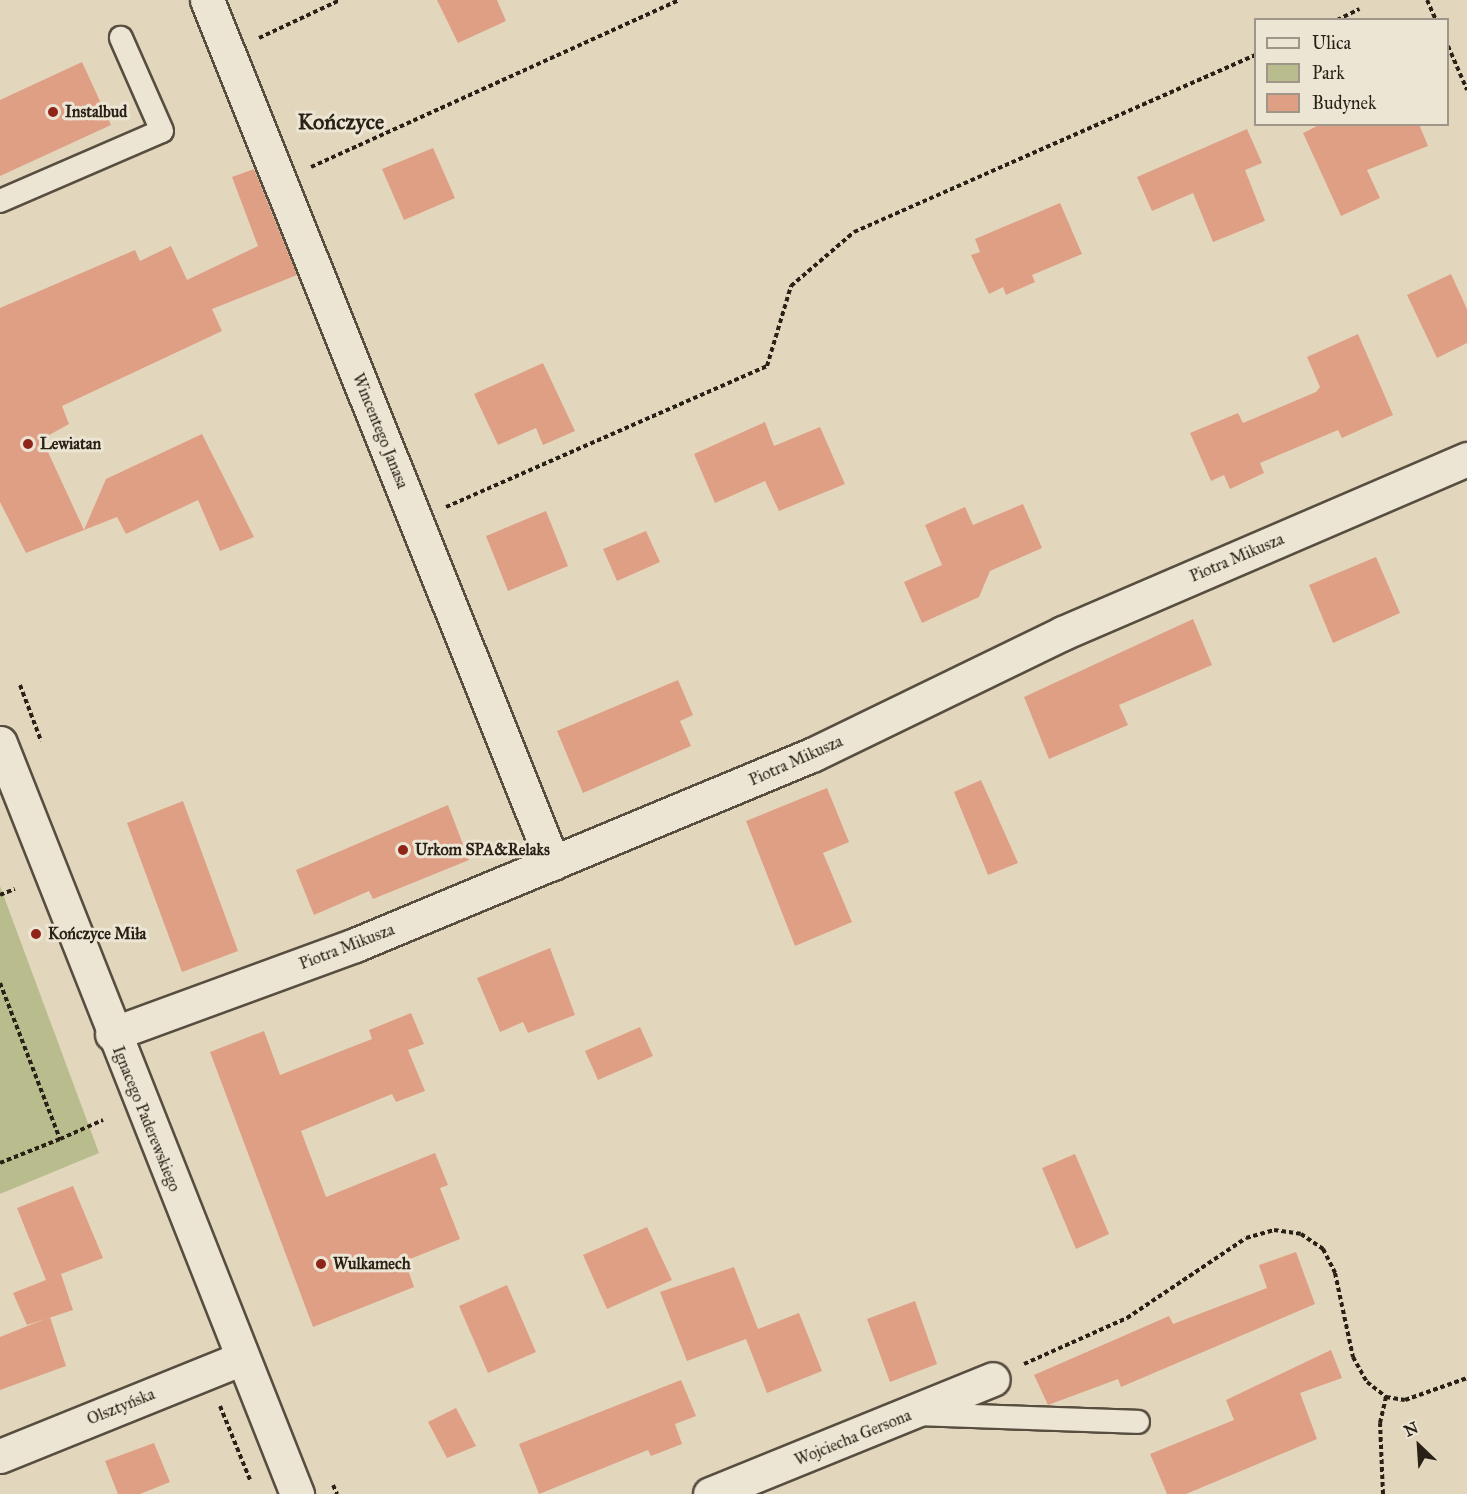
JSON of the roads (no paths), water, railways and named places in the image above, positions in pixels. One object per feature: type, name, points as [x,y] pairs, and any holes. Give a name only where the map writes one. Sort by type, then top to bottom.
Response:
[{"type":"street","name":"Wincentego Janasa","points":[[207,0],[553,863]]},
{"type":"street","name":"Piotra Mikusza","points":[[112,1034],[355,945],[812,755],[1063,633],[1467,459]]},
{"type":"street","name":"Ignacego Paderewskiego","points":[[0,743],[112,1034],[297,1494]]},
{"type":"street","name":"Olsztyńska","points":[[0,1456],[242,1358]]},
{"type":"street","name":"Wojciecha Gersona","points":[[710,1494],[913,1414],[993,1379]]},
{"type":"lane","points":[[0,201],[162,131],[121,38]]},
{"type":"lane","points":[[913,1414],[1137,1422]]},
{"type":"place","name":"Instalbud","points":[[53,112]]},
{"type":"place","name":"Lewiatan","points":[[28,444]]},
{"type":"place","name":"Urkom SPA&Relaks","points":[[403,850]]},
{"type":"place","name":"Kończyce Miła","points":[[36,934]]},
{"type":"place","name":"Wulkamech","points":[[321,1264]]},
{"type":"district","name":"Kończyce","points":[[341,122]]}]
